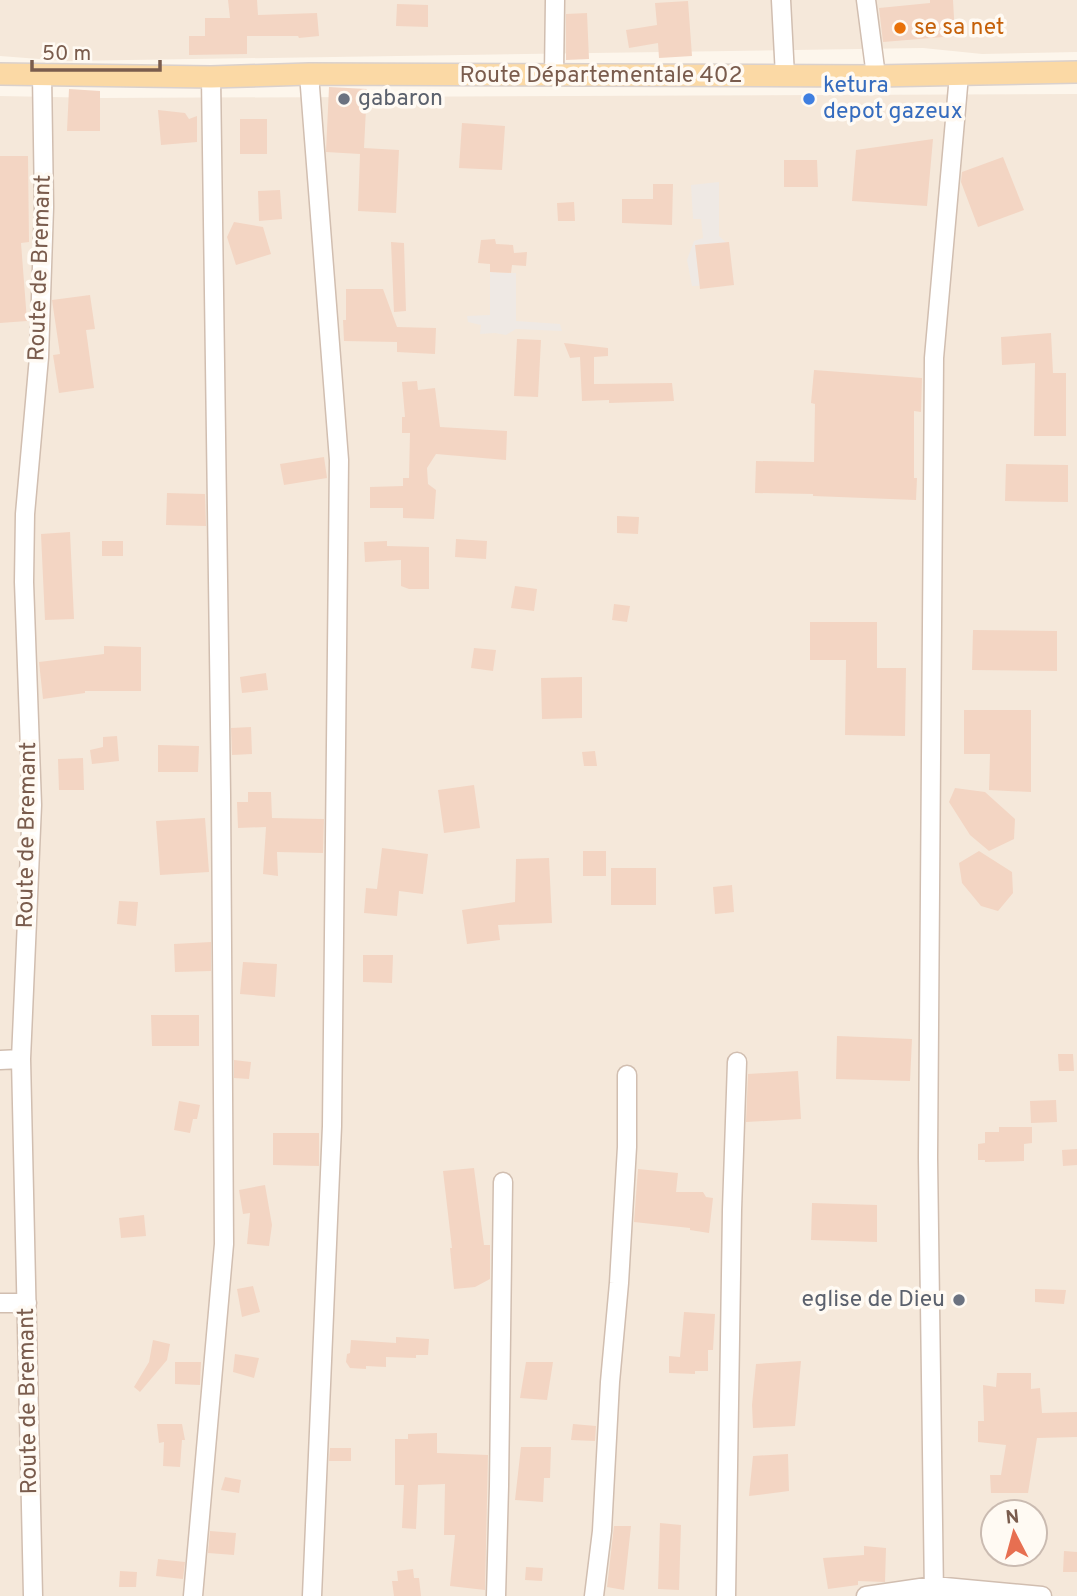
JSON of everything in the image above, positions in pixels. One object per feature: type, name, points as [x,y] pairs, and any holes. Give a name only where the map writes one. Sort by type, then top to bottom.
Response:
[{"type":"main road","name":"Route Départementale 402","points":[[0,74],[211,77],[309,74],[876,76],[1077,72]]},
{"type":"street","points":[[554,75],[555,0]]},
{"type":"street","points":[[781,0],[785,76]]},
{"type":"street","points":[[866,0],[876,76]]},
{"type":"street","name":"Route de Bremant","points":[[33,1596],[21,1059],[32,805],[25,514],[40,343],[44,207],[41,74]]},
{"type":"street","points":[[309,74],[339,460],[331,1126],[312,1596]]},
{"type":"street","points":[[934,1591],[928,1144],[934,358],[959,75]]},
{"type":"street","points":[[193,1596],[224,1244],[211,77]]},
{"type":"street","points":[[0,1060],[21,1059]]},
{"type":"street","points":[[726,1596],[737,1062]]},
{"type":"street","points":[[594,1596],[602,1531],[610,1382],[619,1283],[627,1075]]},
{"type":"street","points":[[496,1596],[503,1182]]},
{"type":"street","points":[[0,1303],[27,1303]]},
{"type":"street","points":[[866,1596],[934,1591],[1042,1596]]},
{"type":"shaded area","points":[[0,0],[1077,0],[1077,52],[982,54],[923,48],[65,61],[0,56]]},
{"type":"shaded area","points":[[1077,94],[1077,1596],[0,1596],[0,96],[102,98]]},
{"type":"shaded area","points":[[719,182],[719,236],[729,245],[734,285],[692,286],[687,260],[694,241],[703,238],[701,219],[693,219],[691,185]]},
{"type":"shaded area","points":[[490,272],[516,273],[516,321],[560,324],[562,331],[516,329],[506,335],[480,334],[481,325],[468,322],[467,316],[490,315]]},
{"type":"building","points":[[228,0],[257,0],[258,15],[317,13],[319,36],[247,36],[247,54],[189,55],[189,36],[205,36],[205,18],[230,18]]},
{"type":"building","points":[[930,0],[953,0],[955,36],[883,42],[879,8],[930,3]]},
{"type":"building","points":[[688,1],[692,56],[659,58],[658,43],[629,48],[626,30],[657,25],[655,3]]},
{"type":"building","points":[[397,4],[428,5],[428,27],[396,26]]},
{"type":"building","points":[[587,13],[589,59],[566,60],[566,14]]},
{"type":"building","points":[[329,87],[367,89],[364,148],[399,150],[396,213],[358,211],[360,154],[326,152]]},
{"type":"building","points":[[69,89],[100,91],[100,131],[67,131]]},
{"type":"building","points":[[158,110],[185,113],[189,119],[197,116],[197,142],[161,145]]},
{"type":"building","points":[[240,119],[267,119],[267,154],[240,154]]},
{"type":"building","points":[[462,123],[505,126],[502,170],[459,168]]},
{"type":"building","points":[[933,139],[927,206],[852,201],[856,150]]},
{"type":"building","points":[[0,156],[28,156],[29,242],[21,243],[27,321],[0,323]]},
{"type":"building","points":[[1003,157],[1024,210],[978,227],[961,182],[962,172]]},
{"type":"building","points":[[784,160],[817,160],[818,187],[784,187]]},
{"type":"building","points":[[653,184],[673,184],[672,225],[622,223],[622,199],[653,199]]},
{"type":"building","points":[[280,190],[282,219],[259,221],[258,191]]},
{"type":"building","points":[[574,202],[575,221],[558,221],[557,203]]},
{"type":"building","points":[[234,222],[263,227],[271,254],[236,265],[227,237]]},
{"type":"building","points":[[495,239],[496,244],[513,245],[514,253],[527,252],[526,266],[512,265],[511,273],[490,272],[490,264],[478,263],[481,240]]},
{"type":"building","points":[[391,242],[404,243],[406,311],[394,312]]},
{"type":"building","points":[[729,242],[734,285],[700,289],[695,245]]},
{"type":"building","points":[[346,289],[383,289],[397,327],[436,328],[435,354],[397,352],[397,342],[344,341]]},
{"type":"building","points":[[90,295],[95,329],[86,330],[94,388],[59,393],[53,355],[60,354],[52,300]]},
{"type":"building","points":[[1051,333],[1053,373],[1066,373],[1066,436],[1034,436],[1035,363],[1002,365],[1001,337]]},
{"type":"building","points":[[517,339],[541,340],[538,397],[514,396]]},
{"type":"building","points":[[564,343],[608,348],[608,356],[594,357],[594,384],[672,383],[674,401],[582,401],[580,357],[570,358]]},
{"type":"building","points":[[814,370],[922,378],[921,412],[914,411],[916,500],[755,493],[756,461],[814,462],[815,404],[811,403]]},
{"type":"building","points":[[417,381],[418,390],[435,388],[440,427],[507,431],[506,460],[436,454],[427,468],[428,484],[436,490],[434,519],[403,518],[403,508],[370,508],[370,487],[403,486],[403,478],[409,478],[410,433],[402,433],[402,417],[405,417],[402,382]]},
{"type":"building","points":[[324,457],[327,478],[284,485],[280,464]]},
{"type":"building","points":[[1006,464],[1068,465],[1068,502],[1005,501]]},
{"type":"building","points":[[167,493],[205,494],[206,526],[166,525]]},
{"type":"building","points":[[617,516],[639,517],[638,534],[617,533]]},
{"type":"building","points":[[70,532],[74,619],[45,620],[41,534]]},
{"type":"building","points":[[456,539],[487,541],[486,559],[455,557]]},
{"type":"building","points":[[102,541],[123,541],[123,556],[102,556]]},
{"type":"building","points":[[387,541],[387,546],[429,547],[429,589],[409,589],[401,586],[401,560],[365,562],[364,542]]},
{"type":"building","points":[[515,586],[537,589],[534,611],[511,608]]},
{"type":"building","points":[[614,604],[630,606],[627,622],[612,620]]},
{"type":"building","points":[[810,622],[877,622],[877,668],[906,668],[905,736],[845,735],[846,660],[810,660]]},
{"type":"building","points":[[973,630],[1057,631],[1057,671],[972,670]]},
{"type":"building","points":[[104,646],[141,647],[141,691],[85,691],[43,699],[39,662],[104,654]]},
{"type":"building","points":[[474,648],[496,650],[493,671],[471,668]]},
{"type":"building","points":[[266,673],[268,690],[242,693],[240,677]]},
{"type":"building","points":[[582,677],[582,718],[542,719],[541,678]]},
{"type":"building","points":[[964,710],[1031,710],[1031,792],[989,790],[990,754],[964,754]]},
{"type":"building","points":[[251,727],[252,754],[232,755],[231,728]]},
{"type":"building","points":[[117,736],[119,761],[92,764],[90,750],[103,747],[103,737]]},
{"type":"building","points":[[158,745],[199,746],[198,772],[158,772]]},
{"type":"building","points":[[595,751],[597,766],[584,766],[582,752]]},
{"type":"building","points":[[83,758],[84,790],[59,790],[58,759]]},
{"type":"building","points":[[474,785],[480,828],[444,833],[438,790]]},
{"type":"building","points":[[955,788],[985,792],[1015,819],[1014,839],[989,851],[970,835],[949,802]]},
{"type":"building","points":[[248,792],[271,792],[272,818],[324,819],[323,853],[277,852],[278,876],[263,874],[266,827],[238,828],[237,802],[248,802]]},
{"type":"building","points":[[205,818],[209,872],[160,875],[156,821]]},
{"type":"building","points":[[382,848],[428,854],[423,894],[399,891],[397,916],[364,913],[366,888],[377,889]]},
{"type":"building","points":[[583,851],[606,851],[606,876],[583,876]]},
{"type":"building","points":[[979,851],[1012,872],[1013,893],[998,911],[981,906],[962,883],[959,863]]},
{"type":"building","points":[[549,858],[552,923],[498,925],[500,940],[467,944],[462,910],[515,902],[516,859]]},
{"type":"building","points":[[611,868],[656,868],[656,905],[611,905]]},
{"type":"building","points":[[732,885],[734,912],[715,914],[713,887]]},
{"type":"building","points":[[119,901],[138,902],[136,926],[117,924]]},
{"type":"building","points":[[211,942],[211,971],[175,972],[174,944]]},
{"type":"building","points":[[363,955],[393,955],[392,983],[363,982]]},
{"type":"building","points":[[243,962],[277,964],[275,997],[240,994]]},
{"type":"building","points":[[151,1015],[199,1015],[199,1046],[152,1046]]},
{"type":"building","points":[[837,1036],[912,1039],[910,1081],[836,1079]]},
{"type":"building","points":[[1058,1054],[1073,1054],[1074,1071],[1059,1071]]},
{"type":"building","points":[[234,1060],[251,1062],[249,1079],[234,1078]]},
{"type":"building","points":[[798,1071],[801,1119],[746,1122],[748,1074]]},
{"type":"building","points":[[1056,1100],[1057,1122],[1031,1123],[1030,1101]]},
{"type":"building","points":[[179,1101],[200,1105],[190,1133],[174,1130]]},
{"type":"building","points":[[999,1127],[1032,1127],[1032,1143],[1024,1144],[1024,1161],[978,1160],[978,1144],[985,1143],[985,1132],[999,1132]]},
{"type":"building","points":[[273,1133],[319,1133],[319,1166],[273,1165]]},
{"type":"building","points":[[1077,1149],[1077,1165],[1063,1166],[1062,1150]]},
{"type":"building","points":[[474,1168],[484,1245],[490,1245],[490,1279],[475,1287],[454,1289],[443,1171]]},
{"type":"building","points":[[638,1169],[678,1173],[676,1192],[703,1192],[706,1197],[713,1198],[709,1233],[690,1228],[634,1222]]},
{"type":"building","points":[[265,1185],[272,1225],[269,1246],[247,1244],[250,1213],[243,1214],[239,1190]]},
{"type":"building","points":[[812,1203],[877,1205],[877,1242],[811,1240]]},
{"type":"building","points":[[144,1215],[146,1236],[121,1238],[119,1218]]},
{"type":"building","points":[[253,1286],[260,1312],[242,1317],[237,1289]]},
{"type":"building","points":[[1035,1289],[1066,1290],[1064,1304],[1035,1302]]},
{"type":"building","points":[[684,1312],[715,1314],[713,1350],[708,1350],[708,1371],[695,1371],[695,1374],[669,1373],[669,1356],[680,1357]]},
{"type":"building","points":[[396,1337],[429,1339],[428,1355],[416,1355],[416,1358],[386,1357],[386,1367],[366,1366],[366,1369],[350,1368],[346,1362],[351,1340],[396,1343]]},
{"type":"building","points":[[153,1340],[170,1344],[167,1360],[140,1392],[134,1387],[149,1362]]},
{"type":"building","points":[[235,1354],[259,1358],[254,1378],[233,1372]]},
{"type":"building","points":[[801,1361],[795,1426],[753,1428],[756,1364]]},
{"type":"building","points":[[175,1362],[201,1362],[200,1385],[175,1384]]},
{"type":"building","points":[[526,1362],[553,1362],[547,1400],[520,1398]]},
{"type":"building","points":[[997,1373],[1031,1373],[1031,1389],[1040,1388],[1042,1413],[1077,1412],[1077,1437],[1037,1438],[1028,1493],[991,1493],[990,1475],[1001,1475],[1006,1445],[978,1442],[978,1421],[984,1421],[983,1385],[996,1387]]},
{"type":"building","points":[[157,1424],[182,1424],[185,1440],[182,1440],[180,1467],[163,1466],[164,1442],[159,1443]]},
{"type":"building","points":[[573,1424],[596,1426],[595,1441],[571,1440]]},
{"type":"building","points":[[437,1433],[437,1453],[488,1455],[485,1590],[450,1586],[455,1535],[444,1535],[445,1484],[418,1485],[416,1529],[402,1528],[404,1485],[395,1485],[395,1439],[408,1439],[408,1434]]},
{"type":"building","points":[[521,1447],[551,1447],[550,1478],[544,1478],[543,1502],[515,1500]]},
{"type":"building","points":[[330,1448],[351,1448],[351,1461],[329,1461]]},
{"type":"building","points":[[788,1454],[789,1491],[749,1496],[753,1456]]},
{"type":"building","points":[[225,1477],[241,1480],[239,1493],[221,1490]]},
{"type":"building","points":[[660,1523],[681,1525],[679,1590],[658,1589]]},
{"type":"building","points":[[614,1526],[631,1526],[624,1590],[607,1587]]},
{"type":"building","points":[[210,1531],[236,1533],[234,1555],[208,1553]]},
{"type":"building","points":[[864,1546],[886,1548],[885,1582],[858,1581],[858,1585],[828,1589],[823,1558],[864,1555]]},
{"type":"building","points":[[1064,1551],[1077,1552],[1077,1572],[1063,1572]]},
{"type":"building","points":[[158,1559],[185,1562],[183,1579],[156,1576]]},
{"type":"building","points":[[526,1567],[543,1568],[542,1581],[525,1580]]},
{"type":"building","points":[[413,1569],[414,1578],[419,1578],[421,1596],[394,1596],[392,1581],[398,1581],[397,1571]]},
{"type":"building","points":[[120,1571],[137,1572],[136,1587],[119,1587]]},
{"type":"place","name":"se sa net","points":[[900,28]]},
{"type":"place","name":"gabaron","points":[[344,99]]},
{"type":"place","name":"ketura depot gazeux","points":[[809,99]]},
{"type":"place","name":"eglise de Dieu","points":[[959,1300]]}]
